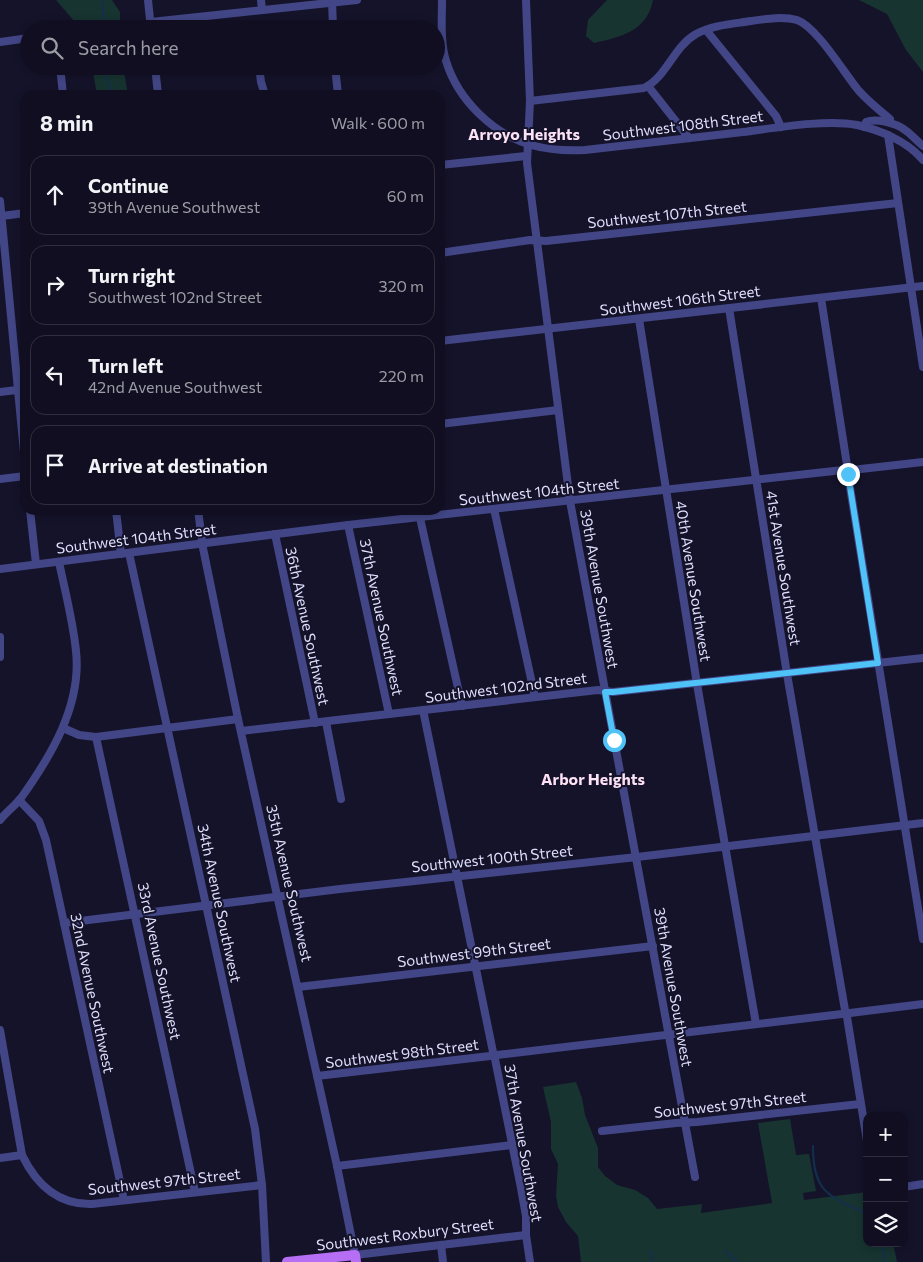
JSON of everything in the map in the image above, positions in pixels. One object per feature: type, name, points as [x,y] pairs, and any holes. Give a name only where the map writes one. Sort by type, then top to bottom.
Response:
[{"type":"main road","name":"Southwest Roxbury Street","points":[[287,1262],[355,1258]]},
{"type":"street","points":[[148,0],[150,20]]},
{"type":"street","points":[[261,0],[262,10]]},
{"type":"street","points":[[188,20],[358,0]]},
{"type":"street","name":"Southwest 108th Street","points":[[442,0],[443,20]]},
{"type":"street","name":"39th Avenue Southwest","points":[[526,0],[530,101],[529,144],[526,156],[570,501],[695,1177]]},
{"type":"street","points":[[332,2],[333,20]]},
{"type":"street","points":[[530,101],[637,90],[648,86],[656,80],[682,45],[706,30],[722,25],[768,19],[796,20],[803,23],[813,32],[858,90],[871,104],[890,119]]},
{"type":"street","points":[[706,30],[776,116],[781,127]]},
{"type":"street","points":[[0,42],[20,39]]},
{"type":"street","name":"Southwest 108th Street","points":[[445,54],[456,84],[472,107],[506,134],[529,144],[547,148],[572,150],[781,127],[843,124],[864,127]]},
{"type":"street","points":[[61,75],[62,90]]},
{"type":"street","points":[[156,75],[157,90]]},
{"type":"street","points":[[260,75],[263,90]]},
{"type":"street","points":[[336,75],[337,90]]},
{"type":"street","points":[[648,86],[689,138]]},
{"type":"street","points":[[923,146],[904,129],[895,125],[872,120],[866,122],[864,127],[888,135],[904,144],[923,160]]},
{"type":"street","points":[[888,135],[923,367]]},
{"type":"street","points":[[445,164],[526,156]]},
{"type":"street","points":[[0,201],[20,372]]},
{"type":"street","name":"Southwest 107th Street","points":[[445,252],[492,244],[556,240],[898,203]]},
{"type":"street","points":[[2,216],[20,214]]},
{"type":"street","name":"Southwest 106th Street","points":[[445,340],[923,286]]},
{"type":"street","points":[[821,298],[923,939]]},
{"type":"street","name":"41st Avenue Southwest","points":[[728,308],[787,674],[863,1120]]},
{"type":"street","name":"40th Avenue Southwest","points":[[639,319],[697,684],[756,1024]]},
{"type":"street","points":[[0,392],[20,389]]},
{"type":"street","points":[[445,423],[558,410]]},
{"type":"street","name":"Southwest 104th Street","points":[[445,515],[923,462]]},
{"type":"street","points":[[0,480],[20,477]]},
{"type":"street","points":[[494,509],[535,697]]},
{"type":"street","points":[[31,515],[36,564]]},
{"type":"street","name":"34th Avenue Southwest","points":[[117,515],[168,728],[255,1129],[262,1185],[266,1262]]},
{"type":"street","name":"35th Avenue Southwest","points":[[199,515],[202,544],[238,719],[337,1166],[355,1258]]},
{"type":"street","name":"Southwest 104th Street","points":[[0,569],[348,525],[445,515]]},
{"type":"street","points":[[420,518],[462,706]]},
{"type":"street","name":"37th Avenue Southwest","points":[[348,525],[389,714]]},
{"type":"street","name":"36th Avenue Southwest","points":[[275,534],[315,723]]},
{"type":"street","points":[[0,820],[19,800],[43,766],[63,728],[73,694],[76,674],[76,652],[59,562]]},
{"type":"street","points":[[0,637],[1,654]]},
{"type":"street","name":"Southwest 102nd Street","points":[[241,731],[598,690],[613,692],[697,684],[923,658]]},
{"type":"street","name":"37th Avenue Southwest","points":[[423,710],[526,1216],[526,1235],[530,1262]]},
{"type":"street","points":[[63,728],[79,735],[96,737],[238,719]]},
{"type":"street","name":"36th Avenue Southwest","points":[[326,722],[341,799]]},
{"type":"street","name":"33rd Avenue Southwest","points":[[96,737],[195,1192]]},
{"type":"street","name":"32nd Avenue Southwest","points":[[19,800],[39,821],[42,828],[124,1200]]},
{"type":"street","name":"Southwest 100th Street","points":[[64,922],[923,823]]},
{"type":"street","name":"Southwest 99th Street","points":[[298,987],[653,946]]},
{"type":"street","name":"Southwest 98th Street","points":[[317,1076],[923,1004]]},
{"type":"street","points":[[0,1030],[22,1155],[0,1158]]},
{"type":"street","name":"Southwest 97th Street","points":[[602,1131],[860,1104]]},
{"type":"street","points":[[337,1166],[512,1145]]},
{"type":"street","name":"Southwest 97th Street","points":[[22,1155],[28,1168],[45,1188],[56,1196],[79,1204],[262,1185]]},
{"type":"street","points":[[908,1186],[923,1184]]},
{"type":"street","name":"Southwest Roxbury Street","points":[[355,1258],[526,1235]]},
{"type":"street","points":[[441,1245],[443,1262]]},
{"type":"green space","points":[[56,0],[112,0],[120,12],[120,20],[73,20]]},
{"type":"green space","points":[[607,0],[653,0],[650,11],[639,26],[623,35],[594,43],[586,36],[588,20]]},
{"type":"green space","points":[[859,0],[923,0],[923,72],[906,50],[887,14]]},
{"type":"green space","points":[[94,75],[125,75],[127,90],[96,90]]},
{"type":"green space","points":[[576,1082],[582,1098],[585,1115],[598,1148],[598,1167],[605,1176],[617,1185],[635,1190],[648,1198],[657,1209],[702,1204],[701,1213],[772,1203],[758,1123],[790,1119],[796,1155],[809,1154],[816,1191],[803,1193],[804,1200],[863,1193],[863,1247],[894,1247],[897,1262],[581,1262],[578,1236],[566,1222],[558,1207],[556,1196],[558,1164],[551,1149],[551,1122],[543,1087]]},
{"type":"waterway","points":[[102,0],[104,20]]},
{"type":"waterway","points":[[106,75],[111,90]]},
{"type":"waterway","points":[[813,1146],[816,1172],[819,1182],[824,1189],[840,1201],[863,1212]]},
{"type":"waterway","points":[[883,1247],[885,1262]]},
{"type":"waterway","points":[[651,1251],[653,1262]]},
{"type":"waterway","points":[[726,1251],[737,1262]]},
{"type":"district","name":"Arroyo Heights","points":[[524,133]]},
{"type":"district","name":"Arbor Heights","points":[[593,778]]},
{"type":"route","points":[[614,740],[605,692],[697,684],[878,663],[848,474]]}]
